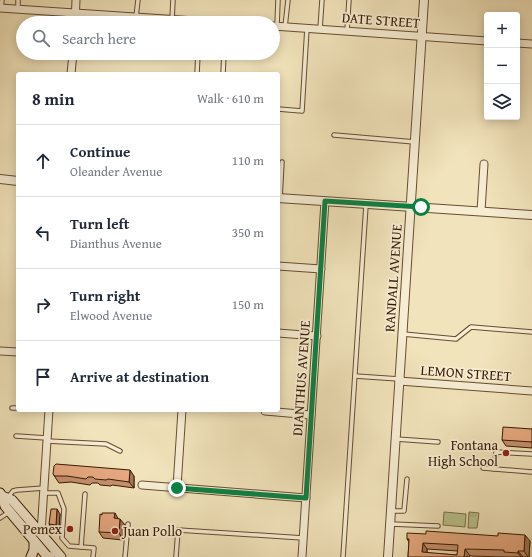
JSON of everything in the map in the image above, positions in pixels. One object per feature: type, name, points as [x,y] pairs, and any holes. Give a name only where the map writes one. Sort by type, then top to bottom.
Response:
[{"type":"main road","points":[[3,495],[5,506],[46,555],[50,557]]},
{"type":"main road","points":[[3,495],[12,500],[61,557]]},
{"type":"main road","points":[[31,557],[34,550],[34,541]]},
{"type":"street","points":[[75,14],[76,0]]},
{"type":"street","name":"RANDALL AVENUE","points":[[388,557],[424,0]]},
{"type":"street","points":[[1,8],[106,16]]},
{"type":"street","name":"DATE STREET","points":[[280,26],[484,41]]},
{"type":"street","points":[[520,43],[532,44]]},
{"type":"street","points":[[71,72],[72,60]]},
{"type":"street","points":[[481,211],[484,164]]},
{"type":"street","points":[[0,179],[16,180]]},
{"type":"street","points":[[280,198],[532,215]]},
{"type":"street","name":"DIANTHUS AVENUE","points":[[302,557],[325,201]]},
{"type":"street","points":[[280,266],[321,269]]},
{"type":"street","points":[[280,333],[317,336]]},
{"type":"street","points":[[0,350],[16,352]]},
{"type":"street","name":"LEMON STREET","points":[[399,380],[532,391]]},
{"type":"street","points":[[41,533],[49,412]]},
{"type":"street","points":[[177,488],[182,412]]},
{"type":"street","points":[[276,412],[311,415]]},
{"type":"street","points":[[142,485],[306,498]]},
{"type":"lane","points":[[1,8],[2,0]]},
{"type":"lane","points":[[18,0],[18,10]]},
{"type":"lane","points":[[136,16],[138,0]]},
{"type":"lane","points":[[172,16],[173,0]]},
{"type":"lane","points":[[276,16],[278,0]]},
{"type":"lane","points":[[285,27],[288,0]]},
{"type":"lane","points":[[320,29],[322,0]]},
{"type":"lane","points":[[347,31],[349,0]]},
{"type":"lane","points":[[280,109],[302,111],[307,28]]},
{"type":"lane","points":[[197,72],[198,60]]},
{"type":"lane","points":[[223,72],[224,60]]},
{"type":"lane","points":[[334,136],[415,142]]},
{"type":"lane","points":[[280,186],[282,162]]},
{"type":"lane","points":[[343,557],[366,204]]},
{"type":"lane","points":[[402,334],[456,338],[471,327],[532,332]]},
{"type":"lane","points":[[355,376],[399,380]]},
{"type":"lane","points":[[16,436],[47,440],[106,444],[120,451]]},
{"type":"lane","points":[[395,439],[438,442]]},
{"type":"lane","points":[[494,469],[496,452],[532,454]]},
{"type":"lane","points":[[483,468],[532,472]]},
{"type":"lane","points":[[391,511],[404,511],[406,479]]},
{"type":"lane","points":[[3,495],[17,490],[44,490],[58,494],[64,509],[62,538],[69,546],[94,548],[93,557]]},
{"type":"lane","points":[[81,547],[85,494]]},
{"type":"lane","points":[[0,518],[10,511]]},
{"type":"lane","points":[[125,557],[128,524]]},
{"type":"lane","points":[[390,524],[438,526]]},
{"type":"lane","points":[[176,557],[178,530],[304,538]]},
{"type":"green space","points":[[444,512],[466,514],[465,527],[443,525]]},
{"type":"green space","points":[[469,512],[479,513],[477,528],[468,528]]},
{"type":"building","points":[[503,427],[532,429],[532,442],[502,440]]},
{"type":"building","points":[[56,464],[130,470],[129,482],[95,479],[93,477],[88,477],[86,479],[55,476],[53,474],[54,466]]},
{"type":"building","points":[[51,509],[57,509],[56,525],[49,524]]},
{"type":"building","points":[[102,513],[115,513],[114,518],[120,519],[119,533],[99,532],[100,514],[102,515]]},
{"type":"building","points":[[426,531],[498,536],[498,533],[525,535],[524,551],[518,551],[518,553],[504,552],[504,550],[465,549],[464,557],[408,557],[409,539],[407,539],[407,533],[426,534]],"holes":[[[423,543],[458,545],[457,555],[422,552]]]},
{"type":"place","name":"Fontana High School","points":[[506,453]]},
{"type":"place","name":"Pemex","points":[[70,529]]},
{"type":"place","name":"Juan Pollo","points":[[115,531]]},
{"type":"route","points":[[177,488],[306,498],[325,201],[421,207]]}]
